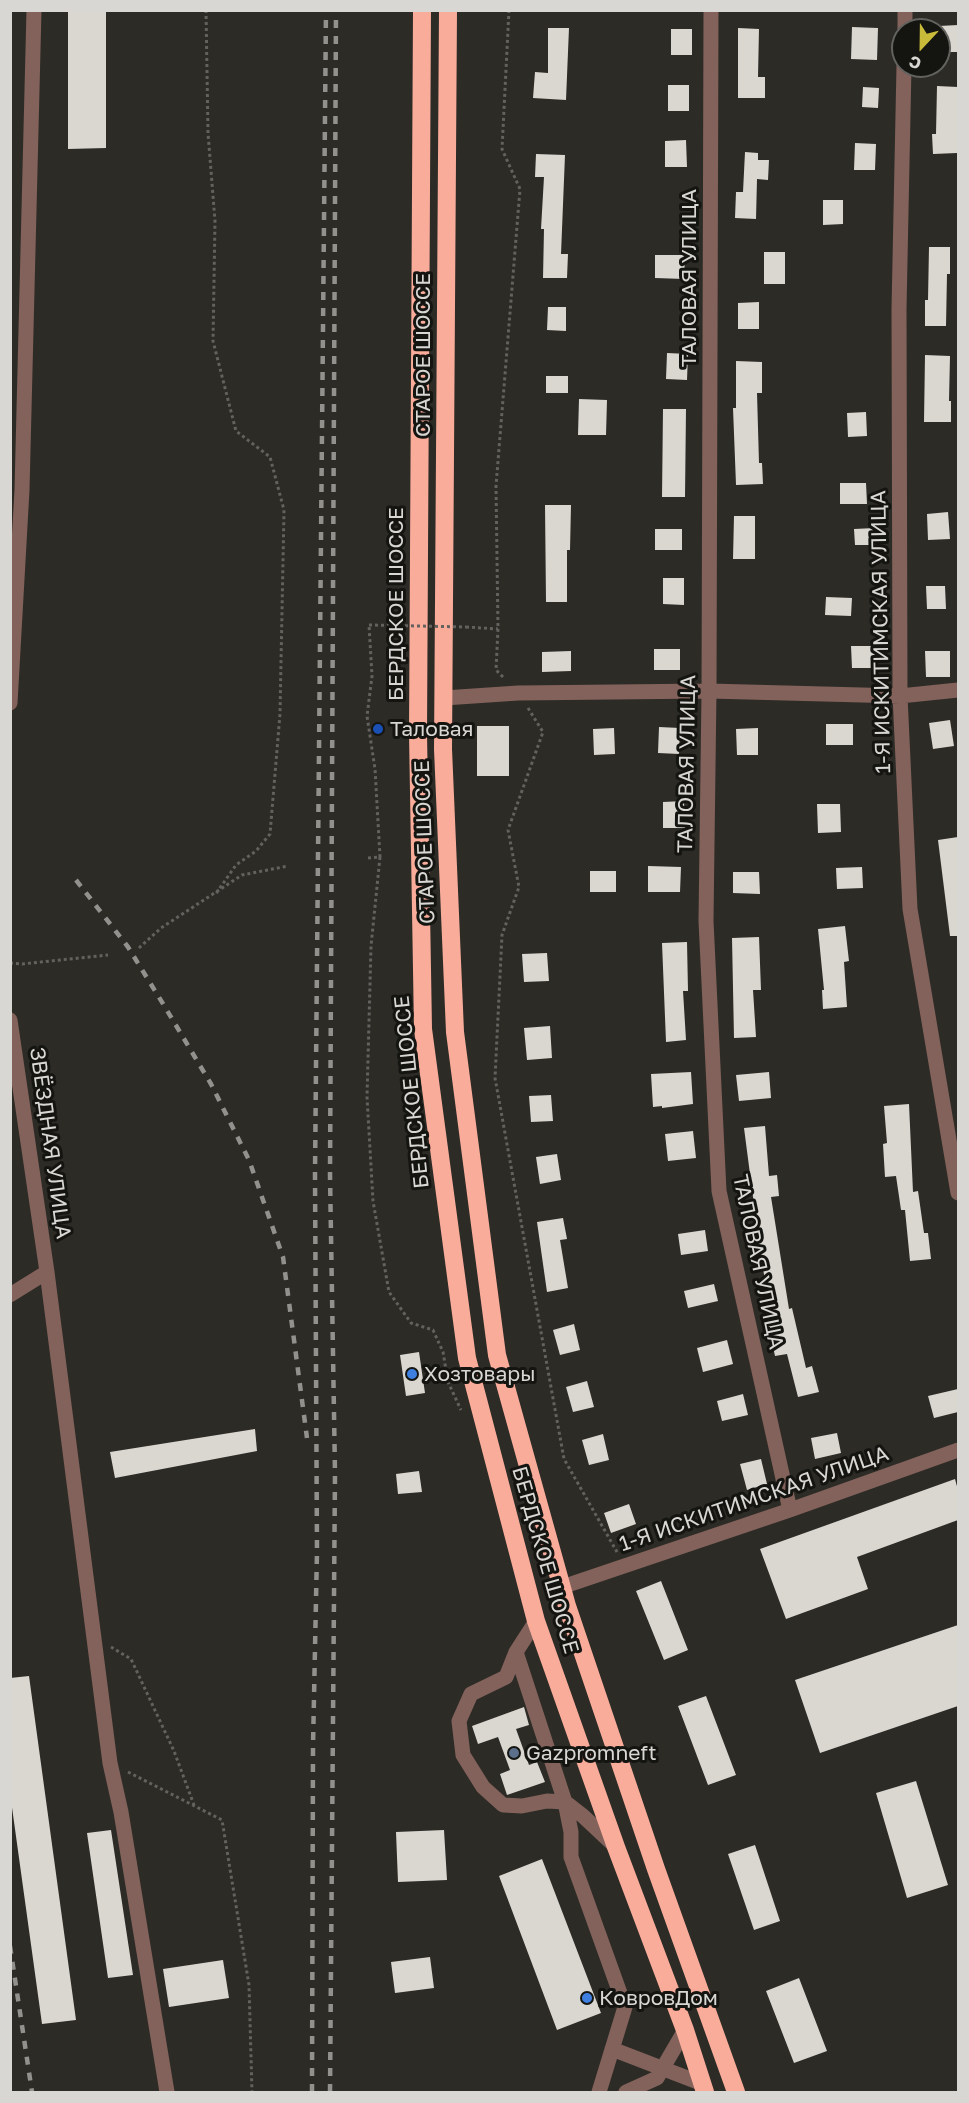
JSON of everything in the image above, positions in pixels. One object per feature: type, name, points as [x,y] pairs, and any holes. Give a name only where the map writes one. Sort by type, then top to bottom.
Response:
[{"type":"highway","name":"БЕРДСКОЕ ШОССЕ","points":[[422,10],[418,733],[423,1029],[467,1359],[536,1621],[704,2088]]},
{"type":"highway","name":"СТАРОЕ ШОССЕ","points":[[448,10],[443,749],[455,1032],[496,1343],[562,1587]]},
{"type":"highway","name":"БЕРДСКОЕ ШОССЕ","points":[[562,1587],[656,1869],[736,2092]]},
{"type":"street","points":[[10,703],[33,10]]},
{"type":"street","name":"ТАЛОВАЯ УЛИЦА","points":[[711,10],[706,921],[719,1191],[790,1510]]},
{"type":"street","name":"1-Я ИСКИТИМСКАЯ УЛИЦА","points":[[904,78],[899,309],[900,696],[910,909],[958,1193]]},
{"type":"street","points":[[444,698],[518,693],[709,691],[900,696],[958,690]]},
{"type":"street","name":"ЗВЁЗДНАЯ УЛИЦА","points":[[10,1020],[47,1272],[110,1763],[121,1812],[167,2092]]},
{"type":"street","points":[[10,1295],[47,1272]]},
{"type":"street","name":"1-Я ИСКИТИМСКАЯ УЛИЦА","points":[[562,1587],[958,1450]]},
{"type":"street","points":[[536,1621],[516,1652],[506,1677],[471,1694],[459,1721],[463,1755],[483,1787],[503,1806],[522,1806],[547,1801],[565,1802],[616,1847]]},
{"type":"street","points":[[516,1652],[565,1802],[571,1832],[571,1857],[625,2007],[599,2092]]},
{"type":"street","points":[[650,2092],[685,2030]]},
{"type":"street","points":[[612,2049],[660,2073],[704,2088]]},
{"type":"street","points":[[626,2092],[660,2073]]},
{"type":"path","points":[[206,10],[208,133],[215,221],[213,341],[236,430],[270,457],[284,510],[280,714],[270,834],[256,851],[236,865],[214,895]]},
{"type":"path","points":[[509,10],[502,149],[520,189],[496,486],[498,629],[496,670],[518,693],[543,732],[508,830],[519,887],[502,935],[495,1078],[564,1459],[625,1566]]},
{"type":"path","points":[[461,1410],[448,1382],[443,1352],[433,1330],[411,1323],[390,1292],[373,1201],[367,1097],[371,946],[380,857],[375,769],[367,716],[372,676],[369,625],[498,629]]},
{"type":"path","points":[[368,858],[380,857]]},
{"type":"path","points":[[138,948],[161,928],[242,875],[288,866]]},
{"type":"path","points":[[10,963],[22,964],[108,955]]},
{"type":"path","points":[[94,1636],[131,1659],[174,1751],[194,1806]]},
{"type":"path","points":[[110,1763],[222,1820],[249,1985],[252,2092]]},
{"type":"building","points":[[68,10],[106,10],[106,148],[68,149]]},
{"type":"building","points":[[951,25],[958,25],[958,52],[951,52]]},
{"type":"building","points":[[852,27],[878,28],[877,60],[851,59]]},
{"type":"building","points":[[548,28],[569,28],[566,100],[533,98],[535,72],[548,73]]},
{"type":"building","points":[[738,28],[759,29],[758,77],[765,77],[765,98],[738,98]]},
{"type":"building","points":[[671,29],[692,29],[692,55],[671,55]]},
{"type":"building","points":[[668,85],[689,85],[689,111],[668,111]]},
{"type":"building","points":[[937,86],[958,87],[957,153],[933,154],[932,134],[936,134]]},
{"type":"building","points":[[863,87],[879,88],[878,108],[862,107]]},
{"type":"building","points":[[686,140],[687,167],[665,167],[665,141]]},
{"type":"building","points":[[855,143],[876,144],[875,170],[854,170]]},
{"type":"building","points":[[745,152],[758,153],[758,160],[769,160],[768,180],[757,179],[756,219],[735,218],[736,192],[743,192]]},
{"type":"building","points":[[536,154],[565,155],[561,254],[568,254],[567,278],[543,278],[544,229],[541,229],[544,177],[535,177]]},
{"type":"building","points":[[823,200],[843,200],[843,224],[823,225]]},
{"type":"building","points":[[929,247],[950,247],[946,326],[925,326]]},
{"type":"building","points":[[764,252],[785,252],[785,284],[764,284]]},
{"type":"building","points":[[655,255],[685,255],[684,279],[655,278]]},
{"type":"building","points":[[759,302],[759,329],[738,329],[738,303]]},
{"type":"building","points":[[548,307],[566,307],[566,331],[547,330]]},
{"type":"building","points":[[667,353],[688,354],[687,380],[666,379]]},
{"type":"building","points":[[925,355],[950,356],[951,422],[924,422]]},
{"type":"building","points":[[736,361],[762,362],[762,393],[757,393],[759,463],[762,463],[763,484],[736,485],[733,408],[736,408]]},
{"type":"building","points":[[546,376],[568,376],[568,393],[546,393]]},
{"type":"building","points":[[579,399],[607,400],[606,435],[578,435]]},
{"type":"building","points":[[663,409],[686,409],[685,497],[662,497]]},
{"type":"building","points":[[866,412],[867,436],[848,437],[847,413]]},
{"type":"building","points":[[840,483],[866,483],[867,504],[840,504]]},
{"type":"building","points":[[545,505],[571,505],[570,550],[567,550],[567,602],[546,602]]},
{"type":"building","points":[[948,512],[950,539],[928,540],[927,514]]},
{"type":"building","points":[[734,516],[755,516],[755,559],[733,559]]},
{"type":"building","points":[[875,528],[876,545],[855,545],[854,529]]},
{"type":"building","points":[[655,529],[682,529],[682,550],[655,550]]},
{"type":"building","points":[[663,578],[684,578],[684,605],[663,604]]},
{"type":"building","points":[[926,586],[945,586],[946,609],[927,609]]},
{"type":"building","points":[[826,597],[852,598],[851,616],[825,615]]},
{"type":"building","points":[[851,646],[878,646],[878,668],[852,668]]},
{"type":"building","points":[[654,649],[680,649],[680,670],[654,670]]},
{"type":"building","points":[[571,651],[571,671],[542,672],[542,652]]},
{"type":"building","points":[[925,651],[950,651],[950,677],[926,677]]},
{"type":"building","points":[[950,720],[954,746],[933,749],[929,723]]},
{"type":"building","points":[[826,724],[853,724],[853,745],[826,745]]},
{"type":"building","points":[[477,726],[509,726],[509,776],[477,776]]},
{"type":"building","points":[[659,727],[680,728],[679,754],[658,753]]},
{"type":"building","points":[[614,728],[615,754],[594,755],[593,729]]},
{"type":"building","points":[[758,728],[758,755],[737,755],[736,729]]},
{"type":"building","points":[[684,801],[685,828],[663,828],[663,802]]},
{"type":"building","points":[[817,804],[840,804],[841,832],[818,833]]},
{"type":"building","points":[[958,837],[958,936],[950,936],[938,840]]},
{"type":"building","points":[[648,866],[681,867],[680,892],[648,892]]},
{"type":"building","points":[[862,867],[863,888],[837,889],[836,868]]},
{"type":"building","points":[[590,871],[616,871],[616,892],[590,892]]},
{"type":"building","points":[[733,872],[759,872],[760,894],[733,893]]},
{"type":"building","points":[[845,926],[849,961],[844,962],[847,1007],[823,1009],[822,990],[824,990],[818,929]]},
{"type":"building","points":[[759,937],[761,990],[753,990],[756,1037],[734,1038],[732,938]]},
{"type":"building","points":[[687,942],[688,991],[683,991],[686,1040],[666,1042],[662,943]]},
{"type":"building","points":[[547,953],[549,981],[524,982],[522,954]]},
{"type":"building","points":[[550,1026],[552,1058],[527,1060],[524,1028]]},
{"type":"building","points":[[691,1072],[693,1104],[653,1107],[651,1074]]},
{"type":"building","points":[[769,1072],[771,1098],[739,1101],[736,1075]]},
{"type":"building","points":[[551,1095],[553,1121],[531,1122],[529,1096]]},
{"type":"building","points":[[909,1104],[913,1192],[918,1191],[924,1233],[928,1233],[931,1259],[910,1261],[905,1210],[901,1210],[896,1176],[885,1177],[883,1144],[887,1143],[884,1106]]},
{"type":"building","points":[[765,1126],[769,1176],[777,1175],[779,1196],[771,1197],[789,1309],[792,1308],[806,1368],[812,1366],[819,1392],[798,1397],[787,1354],[775,1356],[766,1314],[772,1313],[753,1221],[756,1220],[744,1128]]},
{"type":"building","points":[[693,1131],[696,1158],[668,1161],[665,1134]]},
{"type":"building","points":[[557,1154],[561,1180],[540,1184],[536,1157]]},
{"type":"building","points":[[563,1218],[567,1239],[560,1240],[568,1288],[547,1292],[537,1222]]},
{"type":"building","points":[[705,1230],[708,1251],[681,1255],[678,1234]]},
{"type":"building","points":[[714,1284],[718,1301],[688,1308],[684,1291]]},
{"type":"building","points":[[574,1324],[580,1350],[560,1355],[553,1330]]},
{"type":"building","points":[[727,1340],[733,1364],[703,1372],[697,1348]]},
{"type":"building","name":"Хозтовары","points":[[419,1352],[425,1393],[406,1396],[400,1355]]},
{"type":"building","points":[[587,1381],[594,1407],[573,1412],[566,1387]]},
{"type":"building","points":[[958,1389],[958,1412],[934,1418],[928,1396]]},
{"type":"building","points":[[743,1394],[748,1415],[722,1421],[717,1401]]},
{"type":"building","points":[[255,1429],[257,1451],[115,1478],[110,1452]]},
{"type":"building","points":[[837,1433],[841,1453],[815,1459],[811,1438]]},
{"type":"building","points":[[603,1434],[609,1460],[589,1465],[582,1440]]},
{"type":"building","points":[[761,1459],[767,1484],[747,1490],[740,1464]]},
{"type":"building","points":[[419,1471],[422,1492],[398,1494],[396,1474]]},
{"type":"building","points":[[955,1479],[958,1490],[958,1520],[857,1557],[868,1589],[786,1619],[760,1549]]},
{"type":"building","points":[[629,1504],[636,1524],[611,1533],[604,1513]]},
{"type":"building","points":[[661,1581],[688,1650],[664,1660],[636,1591]]},
{"type":"building","points":[[958,1625],[958,1706],[820,1753],[795,1680]]},
{"type":"building","points":[[29,1676],[76,2020],[42,2024],[10,1793],[10,1678]]},
{"type":"building","points":[[706,1696],[736,1775],[708,1785],[678,1706]]},
{"type":"building","name":"Gazpromneft","points":[[524,1707],[529,1725],[516,1729],[529,1765],[537,1762],[545,1782],[507,1795],[500,1774],[510,1770],[498,1737],[478,1744],[472,1726]]},
{"type":"building","points":[[916,1781],[948,1885],[907,1898],[876,1793]]},
{"type":"building","points":[[111,1830],[133,1975],[108,1978],[87,1833]]},
{"type":"building","points":[[444,1830],[447,1880],[398,1882],[396,1832]]},
{"type":"building","points":[[755,1845],[780,1921],[754,1930],[728,1854]]},
{"type":"building","points":[[542,1859],[601,2013],[557,2030],[499,1876]]},
{"type":"building","points":[[430,1957],[434,1988],[395,1993],[391,1962]]},
{"type":"building","points":[[223,1960],[229,1998],[169,2007],[163,1969]]},
{"type":"building","points":[[799,1978],[827,2051],[794,2063],[766,1991]]},
{"type":"railway","points":[[312,2092],[313,1746],[317,1551],[315,1174],[326,10]]},
{"type":"railway","points":[[330,2092],[335,1473],[330,1175],[336,10]]},
{"type":"railway","points":[[76,880],[128,947],[211,1084],[249,1160],[283,1257],[307,1438]]},
{"type":"railway","points":[[10,1946],[32,2092]]},
{"type":"place","name":"Таловая","points":[[378,729]]},
{"type":"place","name":"Хозтовары","points":[[412,1374]]},
{"type":"place","name":"Gazpromneft","points":[[514,1753]]},
{"type":"place","name":"КовровДом","points":[[587,1998]]}]
